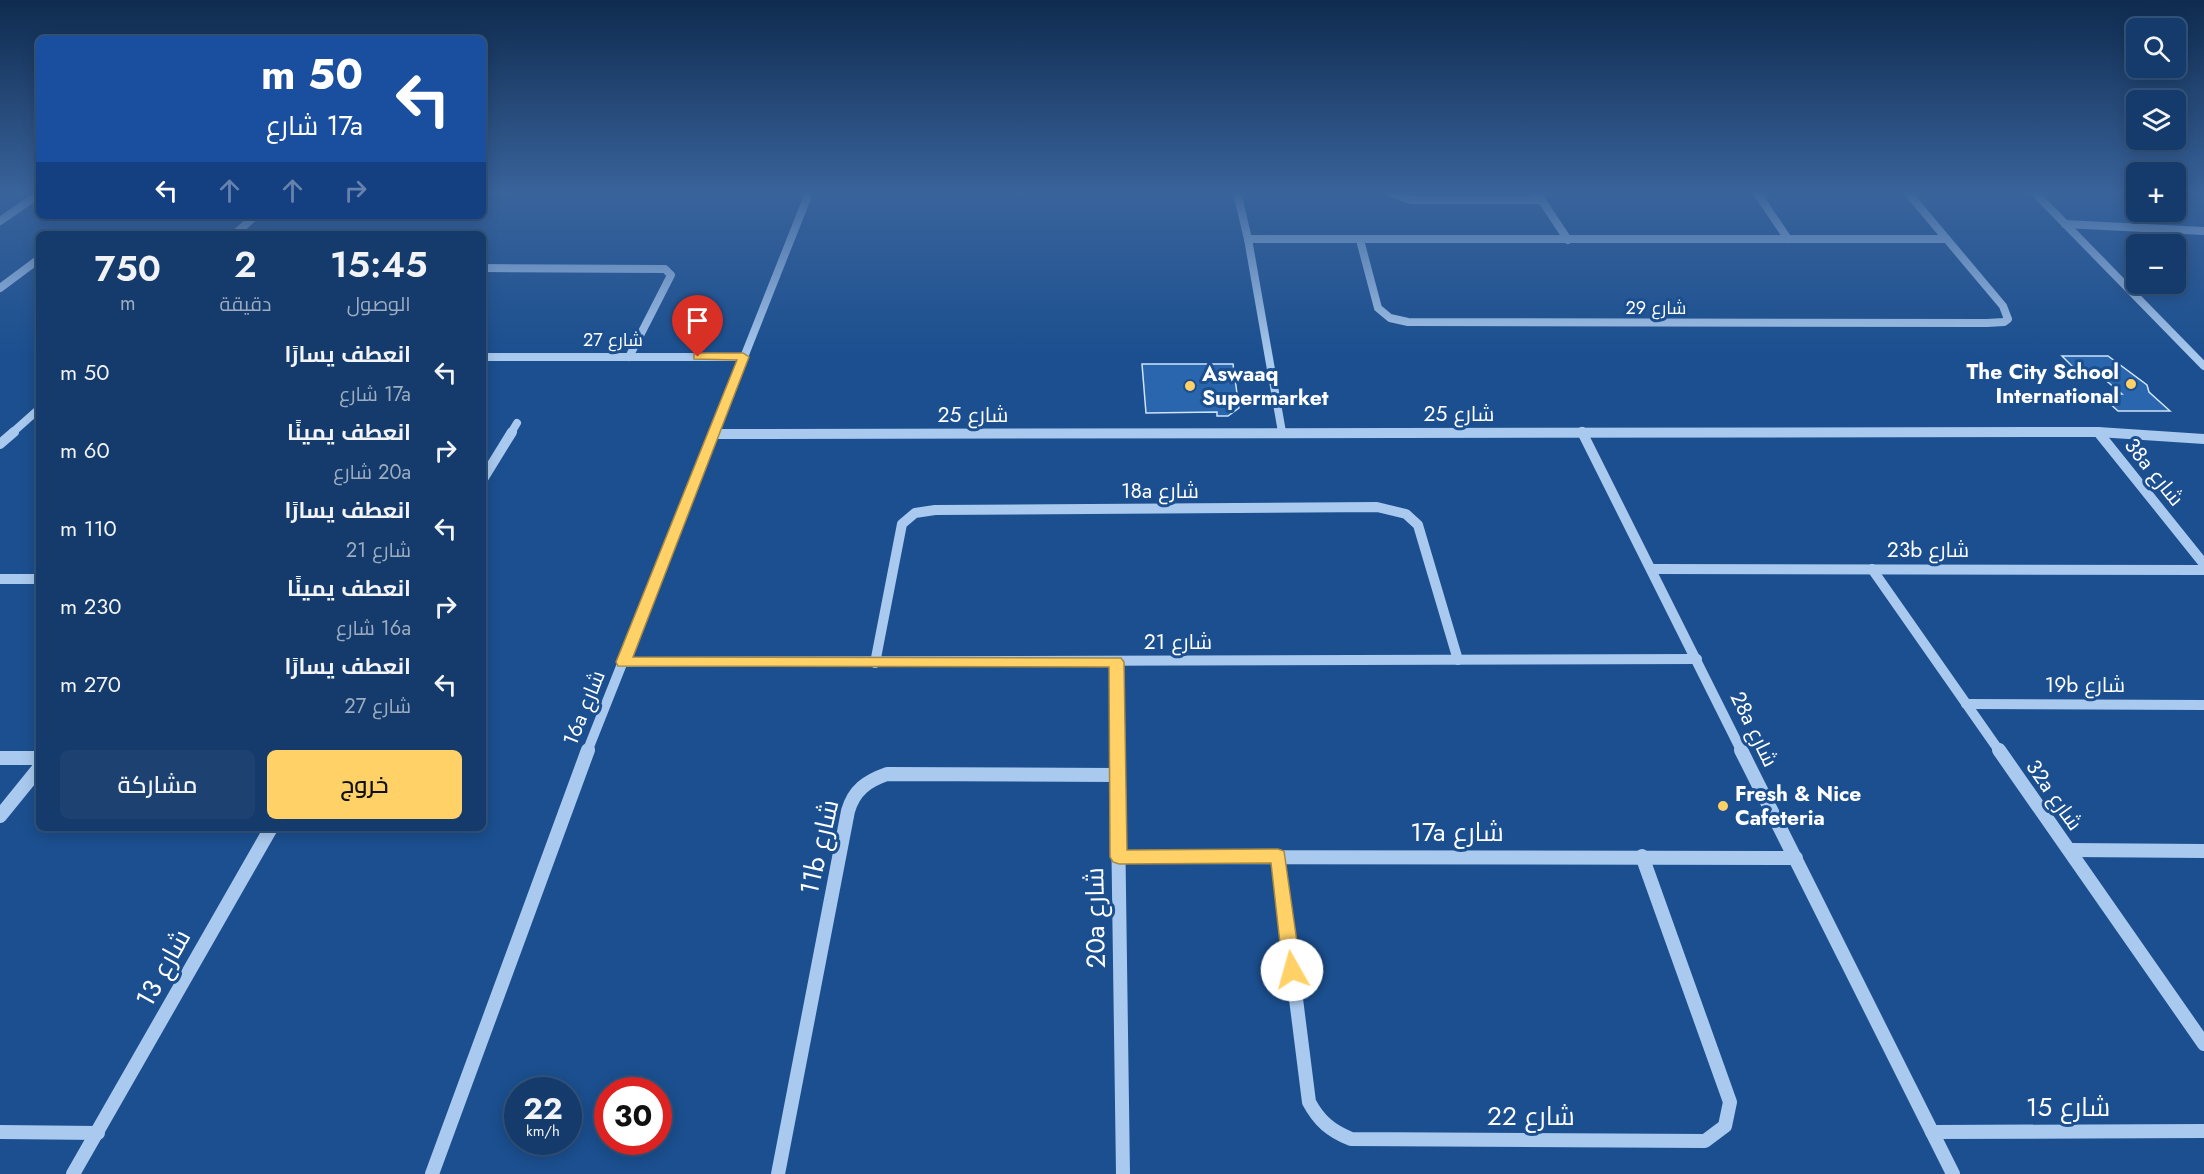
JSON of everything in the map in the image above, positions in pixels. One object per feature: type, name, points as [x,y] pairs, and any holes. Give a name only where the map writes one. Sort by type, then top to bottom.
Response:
[{"type":"street","name":"16a شارع","points":[[432,1174],[579,774],[787,248]]},
{"type":"street","points":[[1250,248],[1282,432]]},
{"type":"street","name":"شارع 29","points":[[1361,248],[1378,308],[1390,318],[1408,322],[1987,323],[2008,319],[2003,306],[1953,248]]},
{"type":"street","points":[[2088,248],[2204,366]]},
{"type":"street","points":[[0,288],[36,261]]},
{"type":"street","points":[[486,267],[665,269],[671,275],[629,357]]},
{"type":"street","name":"شارع 27","points":[[486,357],[743,357]]},
{"type":"street","points":[[0,444],[36,412]]},
{"type":"street","points":[[486,467],[517,423]]},
{"type":"street","name":"28a شارع","points":[[1582,431],[1953,1174]]},
{"type":"street","name":"شارع 25","points":[[714,434],[2098,432],[2204,439]]},
{"type":"street","name":"38a شارع","points":[[2098,432],[2204,564]]},
{"type":"street","name":"18a شارع","points":[[875,663],[902,524],[915,513],[935,510],[1365,507],[1397,510],[1413,519],[1418,525],[1458,660]]},
{"type":"street","name":"23b شارع","points":[[1652,569],[2204,570]]},
{"type":"street","name":"32a شارع","points":[[1872,569],[2204,1044]]},
{"type":"street","points":[[0,579],[36,579]]},
{"type":"street","name":"شارع 21","points":[[623,662],[1697,659]]},
{"type":"street","name":"20a شارع","points":[[1116,662],[1123,1174]]},
{"type":"street","name":"19b شارع","points":[[1966,704],[2204,705]]},
{"type":"street","points":[[0,758],[36,758]]},
{"type":"street","points":[[0,816],[36,772]]},
{"type":"street","name":"11b شارع","points":[[778,1174],[848,811],[851,799],[860,787],[872,779],[887,774],[1117,775]]},
{"type":"street","name":"شارع 13","points":[[73,1174],[269,831]]},
{"type":"street","points":[[2070,850],[2204,851]]},
{"type":"street","name":"شارع 22","points":[[1278,856],[1309,1102],[1318,1119],[1333,1132],[1351,1139],[1705,1141],[1720,1133],[1729,1119],[1730,1102],[1642,856]]},
{"type":"street","name":"17a شارع","points":[[1119,857],[1796,858]]},
{"type":"street","name":"شارع 15","points":[[1932,1132],[2204,1131]]},
{"type":"street","points":[[0,1132],[98,1133]]},
{"type":"building","name":"The City School International","points":[[2062,356],[2108,356],[2147,385],[2149,392],[2170,411],[2118,411],[2107,401],[2114,400],[2107,394],[2122,394],[2097,373],[2079,373]]},
{"type":"building","name":"Aswaaq Supermarket","points":[[1142,364],[1233,364],[1239,408],[1228,416],[1217,416],[1217,412],[1146,413]]},
{"type":"place","name":"The City School International","points":[[2131,384]]},
{"type":"place","name":"Aswaaq Supermarket","points":[[1190,386]]},
{"type":"place","name":"Fresh & Nice Cafeteria","points":[[1723,806]]},
{"type":"route","points":[[698,357],[743,357],[623,662],[1116,662],[1119,857],[1278,856],[1292,970]]}]
